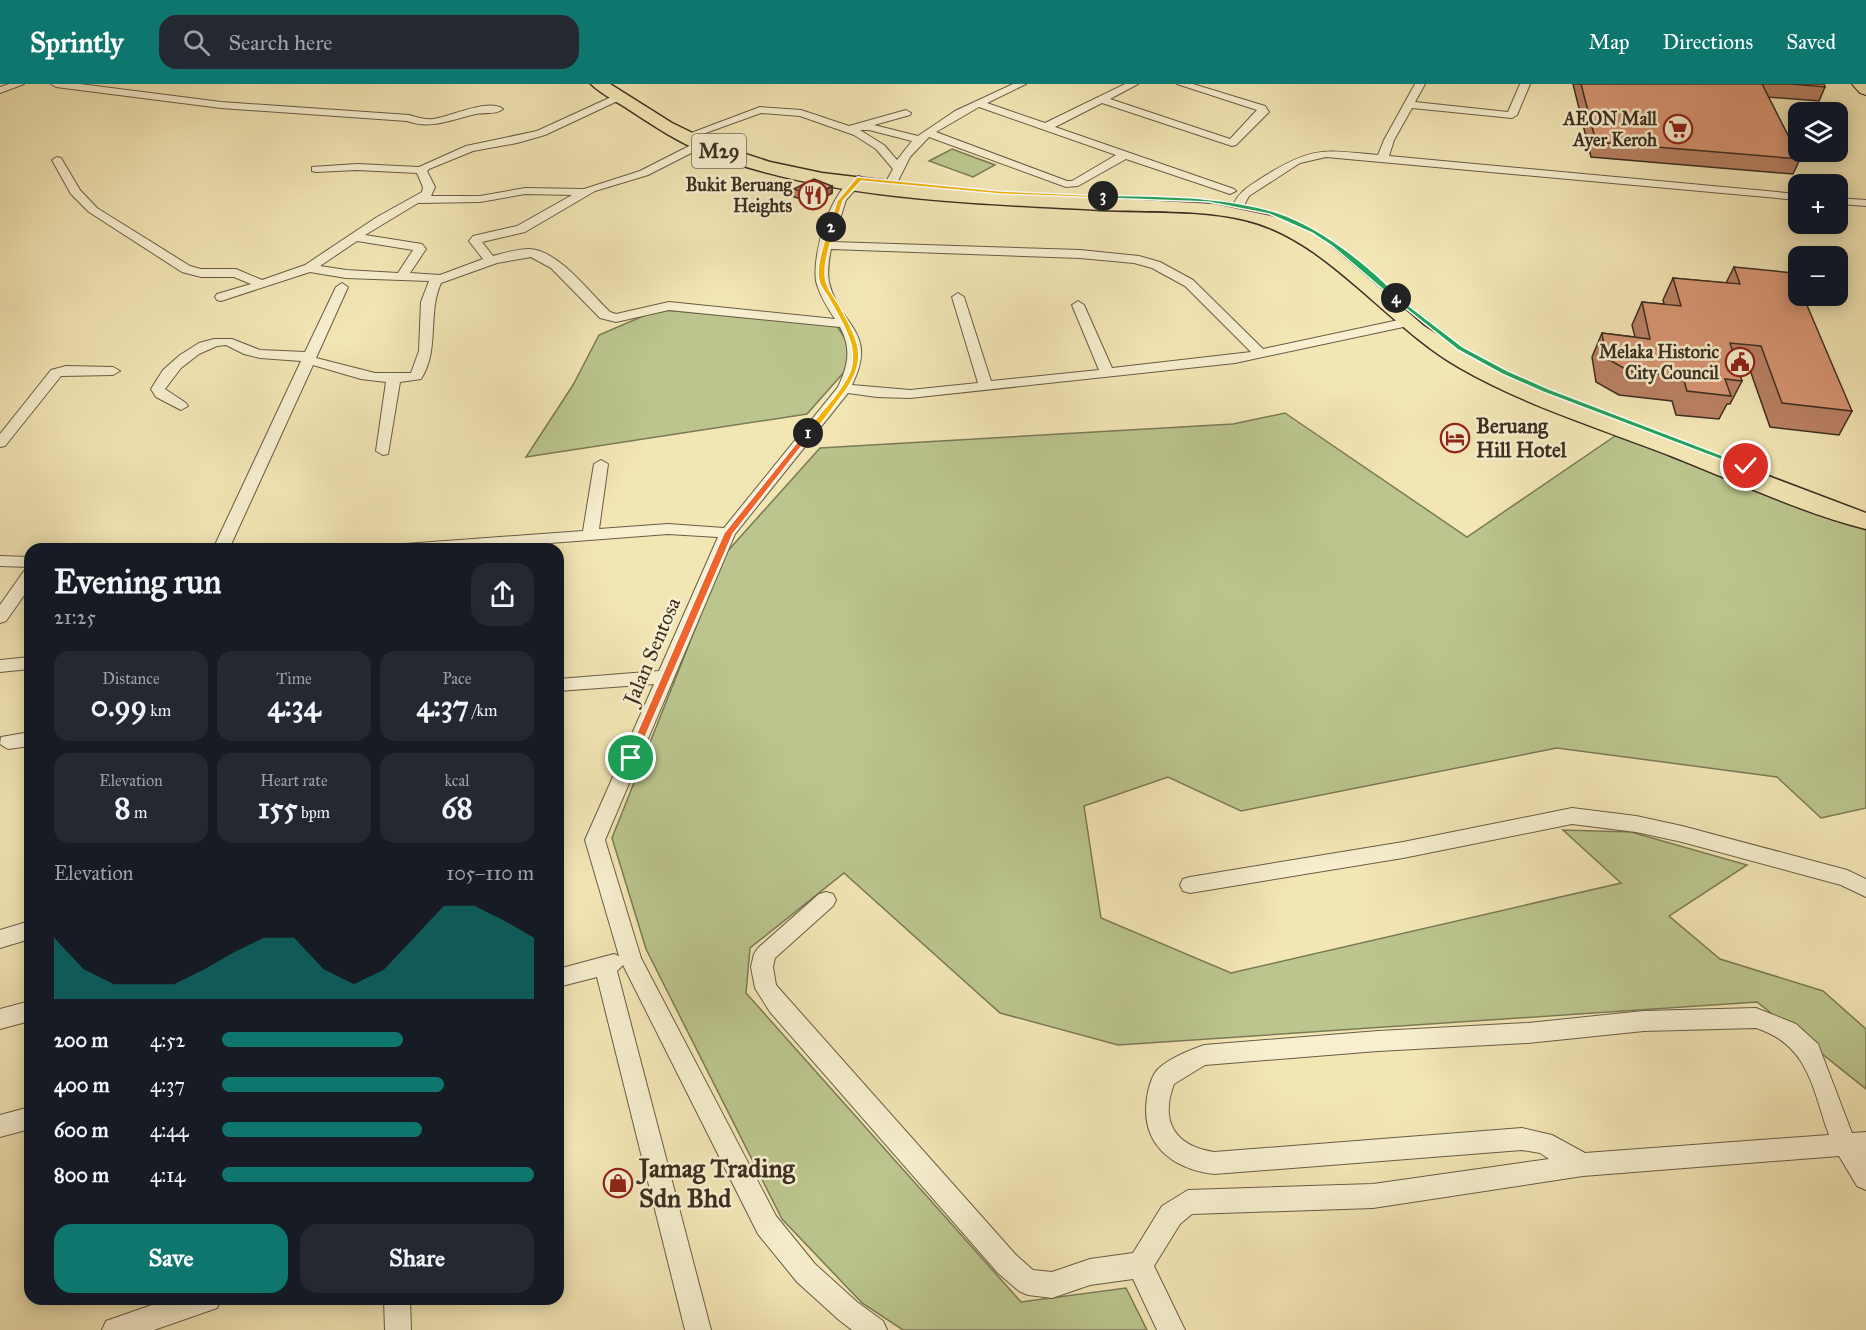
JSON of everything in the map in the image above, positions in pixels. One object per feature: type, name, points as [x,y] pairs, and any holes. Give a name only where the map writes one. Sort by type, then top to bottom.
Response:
[{"type":"highway","points":[[1862,84],[1866,89]]},
{"type":"main road","name":"M29","points":[[599,84],[620,88],[659,124],[699,138],[755,164],[802,176],[856,182],[893,180],[1000,193],[1208,200],[1234,198],[1315,231],[1429,326],[1460,348],[1505,372],[1546,390],[1812,492],[1866,509]]},
{"type":"main road","name":"M29","points":[[893,180],[1024,202],[1214,209],[1255,216],[1301,234],[1318,245],[1438,346],[1468,364],[1531,393],[1819,505],[1866,521]]},
{"type":"street","points":[[0,90],[19,84]]},
{"type":"street","points":[[56,84],[221,105],[409,118],[417,122],[438,122],[480,110],[498,109]]},
{"type":"street","points":[[893,180],[906,154],[949,119],[1022,84]]},
{"type":"street","points":[[1048,126],[1133,84]]},
{"type":"street","points":[[1102,100],[1232,143],[1263,114],[1264,110],[1182,84]]},
{"type":"street","points":[[1383,158],[1389,140],[1420,84]]},
{"type":"street","points":[[1409,105],[1512,115],[1525,84]]},
{"type":"street","points":[[316,169],[357,167],[421,170],[470,148],[542,133],[620,88]]},
{"type":"street","points":[[980,104],[1126,154],[1234,198],[1244,194],[1296,160],[1326,154],[1788,196]]},
{"type":"street","points":[[491,262],[475,241],[477,239],[521,229],[586,192],[644,173],[699,138],[765,109],[801,113],[849,129],[880,147],[893,180]]},
{"type":"street","points":[[849,129],[906,113]]},
{"type":"street","points":[[863,126],[925,137],[1066,184],[1074,184],[1126,154]]},
{"type":"street","points":[[57,160],[75,192],[93,210],[186,269],[201,273],[236,273],[262,285]]},
{"type":"street","points":[[221,297],[309,268],[354,237],[427,194],[429,187],[421,170]]},
{"type":"street","name":"Jalan Sentosa","points":[[856,182],[840,201],[835,212],[827,245],[822,282],[846,324],[855,349],[856,362],[853,373],[844,388],[729,533],[595,840],[631,959],[767,1225],[806,1273],[848,1311],[874,1330]]},
{"type":"street","points":[[416,200],[480,199],[525,191],[586,192]]},
{"type":"street","points":[[1848,202],[1866,203]]},
{"type":"street","points":[[354,237],[418,247],[420,249],[402,276]]},
{"type":"street","points":[[827,245],[1080,254],[1135,259],[1156,265],[1190,283],[1261,354]]},
{"type":"street","points":[[181,406],[161,394],[158,388],[162,379],[185,358],[224,341],[259,354],[307,358],[340,370],[394,378],[410,378],[420,371],[425,348],[427,302],[438,280],[525,252],[540,255],[605,315],[616,318],[669,306],[846,324]]},
{"type":"street","points":[[309,268],[346,274],[435,277],[438,280]]},
{"type":"street","points":[[223,543],[342,287]]},
{"type":"street","points":[[958,297],[986,386]]},
{"type":"street","points":[[1078,305],[1108,374]]},
{"type":"street","points":[[844,388],[893,394],[1108,374],[1261,354],[1408,322]]},
{"type":"street","points":[[0,443],[56,373],[66,370],[113,371]]},
{"type":"street","points":[[383,451],[394,378]]},
{"type":"street","points":[[590,534],[600,464]]},
{"type":"street","points":[[479,543],[668,529],[729,533]]},
{"type":"street","points":[[0,561],[24,562]]},
{"type":"street","points":[[0,617],[24,583]]},
{"type":"street","points":[[0,666],[24,664]]},
{"type":"street","points":[[564,685],[666,677]]},
{"type":"street","points":[[8,741],[24,740]]},
{"type":"street","points":[[1190,885],[1403,850],[1572,816],[1636,824],[1682,834],[1847,878],[1866,889]]},
{"type":"street","points":[[825,900],[765,954],[762,967],[766,988],[778,1005],[1007,1264],[1028,1282],[1052,1285],[1090,1272],[1140,1265]]},
{"type":"street","points":[[0,939],[24,932]]},
{"type":"street","points":[[564,976],[631,959]]},
{"type":"street","points":[[604,966],[698,1330]]},
{"type":"street","points":[[0,1019],[24,1013]]},
{"type":"street","points":[[1583,1165],[1544,1143],[1522,1139],[1215,1163],[1198,1161],[1184,1155],[1162,1133],[1156,1114],[1159,1093],[1166,1077],[1175,1068],[1204,1055],[1378,1041],[1528,1033],[1644,1021],[1756,1018],[1788,1031],[1810,1051],[1856,1144],[1866,1178]]},
{"type":"street","points":[[0,1126],[24,1120]]},
{"type":"street","points":[[1140,1265],[1171,1215],[1188,1202],[1372,1196],[1583,1165],[1856,1144]]},
{"type":"street","points":[[1140,1265],[1158,1306],[1172,1330]]},
{"type":"street","points":[[116,1330],[190,1305]]},
{"type":"street","points":[[397,1305],[399,1330]]},
{"type":"green space","points":[[952,149],[995,165],[973,177],[929,161]]},
{"type":"green space","points":[[665,310],[837,326],[852,349],[845,371],[807,414],[526,457],[573,385],[599,335],[650,313]]},
{"type":"green space","points":[[1285,413],[1467,537],[1615,436],[1866,526],[1866,808],[1821,818],[1777,777],[1557,748],[1241,811],[1168,777],[1084,806],[1101,918],[1231,973],[1621,883],[1563,830],[1631,832],[1747,865],[1669,916],[1720,959],[1823,991],[1866,1029],[1866,1089],[1757,1002],[1118,1045],[1000,1013],[844,873],[750,948],[746,993],[1021,1302],[1126,1288],[1147,1330],[903,1330],[862,1303],[782,1219],[646,949],[612,838],[725,554],[820,448],[1233,424]]},
{"type":"building","name":"AEON Mall Ayer Keroh","points":[[1581,84],[1762,84],[1788,135],[1788,158],[1596,142]]},
{"type":"building","points":[[1791,84],[1824,84],[1825,87]]},
{"type":"building","points":[[814,179],[832,186],[814,196],[794,189]]},
{"type":"building","points":[[1734,267],[1788,272],[1788,306],[1807,306],[1852,411],[1782,403],[1761,346],[1730,343],[1742,381],[1725,379],[1731,396],[1687,391],[1683,377],[1629,371],[1606,358],[1602,333],[1650,339],[1642,302],[1681,306],[1673,278],[1740,284]]},
{"type":"place","name":"AEON Mall Ayer Keroh","points":[[1678,129]]},
{"type":"place","name":"Bukit Beruang Heights","points":[[813,195]]},
{"type":"place","name":"Melaka Historic City Council","points":[[1740,362]]},
{"type":"place","name":"Beruang Hill Hotel","points":[[1455,438]]},
{"type":"place","name":"Jamag Trading Sdn Bhd","points":[[618,1183]]},
{"type":"route","points":[[631,758],[718,553],[729,533],[844,388],[853,373],[856,362],[855,349],[846,324],[826,292],[822,282],[822,270],[835,212],[840,201],[859,179],[1000,193],[1208,200],[1271,212],[1315,231],[1429,326],[1460,348],[1505,372],[1546,390],[1746,466]]}]
